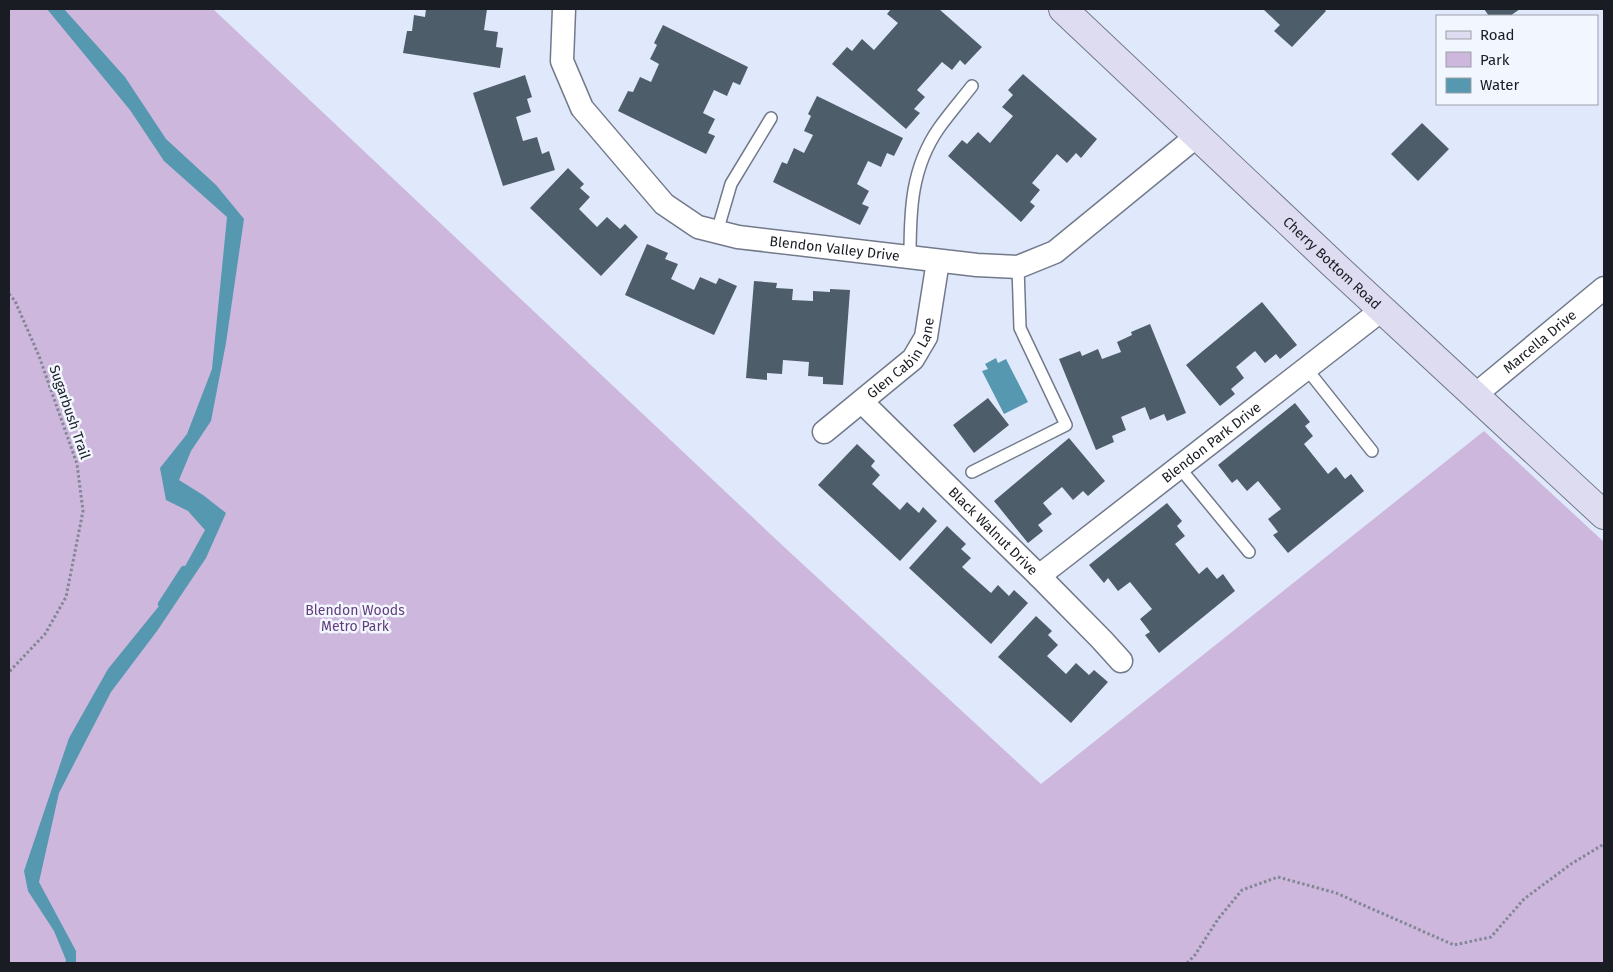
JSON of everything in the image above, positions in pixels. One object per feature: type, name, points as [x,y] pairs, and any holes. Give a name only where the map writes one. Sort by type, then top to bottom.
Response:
[{"type":"main road","name":"Cherry Bottom Road","points":[[1063,9],[1604,515]]},
{"type":"street","name":"Blendon Valley Drive","points":[[564,9],[562,61],[582,108],[664,204],[698,227],[738,237],[938,261],[1018,267],[1055,252],[1198,136]]},
{"type":"street","name":"Glen Cabin Lane","points":[[824,432],[913,360],[926,337],[938,261]]},
{"type":"street","name":"Marcella Drive","points":[[1475,395],[1604,288]]},
{"type":"street","name":"Blendon Park Drive","points":[[1039,576],[1382,309]]},
{"type":"street","name":"Black Walnut Drive","points":[[862,402],[1039,576],[1121,662]]},
{"type":"lane","points":[[910,257],[910,211],[915,182],[926,153],[938,130],[972,86]]},
{"type":"lane","points":[[717,232],[731,184],[771,118]]},
{"type":"lane","points":[[972,472],[1066,425],[1020,328],[1018,267]]},
{"type":"lane","points":[[1306,368],[1372,451]]},
{"type":"lane","points":[[1179,467],[1249,552]]},
{"type":"path","name":"Sugarbush Trail","points":[[9,294],[15,302],[39,356],[77,464],[83,511],[66,597],[45,634],[9,672]]},
{"type":"path","points":[[1187,963],[1195,955],[1218,919],[1242,890],[1278,877],[1336,892],[1454,945],[1491,937],[1524,899],[1571,864],[1604,844]]},
{"type":"green space","name":"Blendon Woods Metro Park","points":[[9,9],[213,9],[782,545],[1041,784],[1484,431],[1604,542],[1604,963],[9,963]]},
{"type":"water","points":[[47,9],[64,9],[125,77],[166,139],[216,185],[244,219],[226,343],[211,421],[191,451],[179,480],[203,495],[226,513],[206,558],[157,631],[111,692],[59,793],[39,882],[76,951],[76,963],[65,963],[66,960],[54,931],[28,891],[24,871],[69,738],[108,669],[172,590],[205,530],[188,511],[166,500],[160,468],[187,434],[212,369],[227,217],[164,161],[130,110]]},
{"type":"water","points":[[996,358],[998,363],[1006,359],[1028,402],[1004,414],[982,371],[988,369],[985,364]]},
{"type":"building","points":[[426,9],[487,9],[484,30],[498,32],[496,47],[503,48],[500,68],[403,53],[407,31],[412,31],[414,15],[425,17]]},
{"type":"building","points":[[891,9],[939,9],[982,47],[965,65],[960,60],[952,70],[942,62],[917,90],[925,97],[914,109],[920,113],[906,129],[832,64],[847,47],[852,51],[862,39],[874,50],[898,23],[887,14]]},
{"type":"building","points":[[1263,9],[1324,9],[1326,11],[1292,47],[1274,31],[1280,25]]},
{"type":"building","points":[[1484,9],[1520,9],[1511,15],[1488,15]]},
{"type":"building","points":[[663,25],[748,67],[740,85],[733,82],[727,96],[714,90],[703,113],[715,119],[708,133],[715,136],[706,154],[618,111],[628,91],[633,92],[640,77],[651,82],[659,64],[650,59],[657,45],[654,43]]},
{"type":"building","points":[[1023,74],[1097,139],[1081,158],[1076,153],[1067,163],[1057,154],[1032,183],[1040,190],[1030,202],[1035,206],[1021,222],[948,156],[962,140],[967,144],[978,132],[990,143],[1013,116],[1002,107],[1013,95],[1008,90]]},
{"type":"building","points":[[525,75],[532,97],[527,99],[531,112],[516,117],[523,141],[537,137],[542,154],[549,151],[555,170],[503,186],[473,93]]},
{"type":"building","points":[[817,96],[903,138],[894,156],[887,153],[881,167],[868,161],[857,184],[869,191],[862,204],[869,207],[860,225],[773,182],[782,162],[787,164],[794,148],[804,153],[813,135],[804,131],[811,116],[808,114]]},
{"type":"building","points":[[1422,123],[1449,149],[1418,181],[1391,154]]},
{"type":"building","points":[[568,168],[584,184],[580,188],[590,197],[579,209],[597,227],[607,217],[620,229],[625,224],[638,237],[601,276],[530,208]]},
{"type":"building","points":[[647,244],[668,253],[665,259],[678,264],[671,279],[694,290],[700,277],[716,284],[719,278],[737,286],[714,335],[625,295]]},
{"type":"building","points":[[754,281],[777,283],[776,288],[793,289],[792,300],[813,301],[813,291],[830,292],[830,289],[850,290],[843,385],[823,384],[823,377],[808,376],[809,362],[783,360],[782,374],[767,373],[767,380],[746,378]]},
{"type":"building","points":[[1262,302],[1297,345],[1280,359],[1276,354],[1265,363],[1255,351],[1236,367],[1244,378],[1231,389],[1235,394],[1220,406],[1186,365]]},
{"type":"building","points":[[1150,324],[1186,413],[1167,421],[1164,414],[1150,420],[1145,407],[1121,417],[1126,430],[1112,436],[1114,442],[1096,450],[1059,359],[1080,351],[1082,356],[1098,349],[1102,359],[1121,352],[1117,342],[1132,335],[1131,332]]},
{"type":"building","points":[[988,398],[1009,425],[974,453],[953,425]]},
{"type":"building","points":[[1295,403],[1310,422],[1305,426],[1313,436],[1304,444],[1328,474],[1336,467],[1345,479],[1351,474],[1364,491],[1288,553],[1273,535],[1278,532],[1268,519],[1281,509],[1258,481],[1247,491],[1237,479],[1232,483],[1218,465]]},
{"type":"building","points":[[1069,438],[1105,481],[1088,496],[1083,491],[1073,500],[1062,487],[1043,503],[1052,514],[1038,525],[1043,531],[1028,543],[994,501]]},
{"type":"building","points":[[857,444],[875,461],[871,466],[880,475],[872,484],[900,510],[907,502],[919,513],[923,507],[937,521],[900,561],[818,485]]},
{"type":"building","points":[[1167,503],[1182,521],[1177,526],[1185,536],[1175,544],[1199,574],[1207,567],[1217,579],[1223,574],[1235,591],[1159,653],[1145,635],[1150,632],[1140,619],[1152,609],[1130,582],[1118,591],[1108,578],[1104,583],[1089,565]]},
{"type":"building","points":[[947,526],[966,544],[961,549],[971,558],[962,567],[991,593],[998,585],[1009,596],[1014,590],[1028,603],[991,644],[909,568]]},
{"type":"building","points":[[1036,616],[1052,631],[1048,635],[1058,645],[1047,656],[1066,674],[1076,663],[1089,675],[1094,670],[1108,682],[1071,723],[998,657]]},
{"type":"waterway","points":[[162,604],[184,570]]}]
